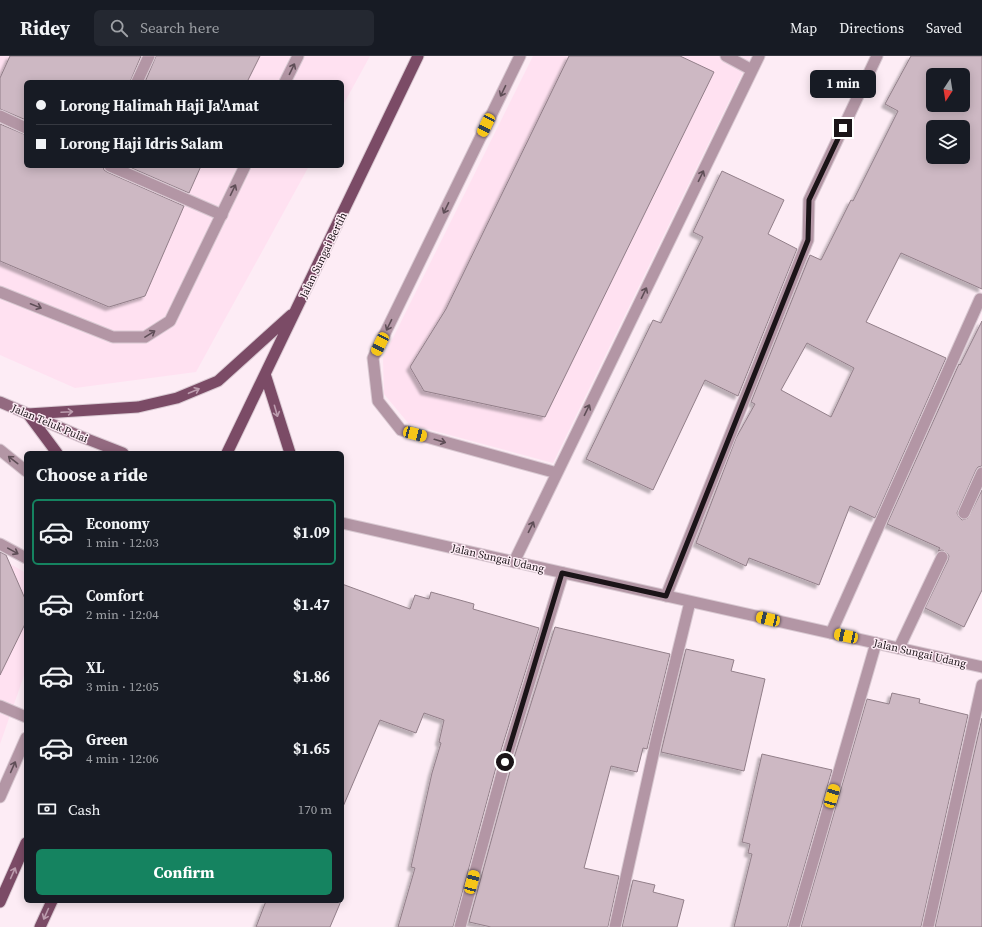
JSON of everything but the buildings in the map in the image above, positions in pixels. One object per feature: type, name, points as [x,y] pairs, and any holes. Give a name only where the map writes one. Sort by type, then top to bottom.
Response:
[{"type":"main road","name":"Jalan Sungai Bertih","points":[[228,451],[418,56]]},
{"type":"main road","points":[[28,414],[138,407],[177,398],[218,381],[295,312]]},
{"type":"main road","points":[[265,374],[289,451]]},
{"type":"main road","name":"Jalan Teluk Pulai","points":[[0,402],[118,451]]},
{"type":"main road","points":[[28,414],[56,451]]},
{"type":"main road","points":[[0,902],[24,848]]},
{"type":"main road","points":[[40,927],[51,903]]},
{"type":"street","points":[[138,80],[149,56]]},
{"type":"street","points":[[286,80],[298,56]]},
{"type":"street","points":[[520,56],[373,358],[378,401],[401,430],[556,473]]},
{"type":"street","points":[[726,56],[752,70]]},
{"type":"street","points":[[514,562],[759,56]]},
{"type":"street","points":[[666,596],[808,240],[809,200],[877,56]]},
{"type":"street","points":[[0,116],[24,127]]},
{"type":"street","points":[[115,168],[222,215]]},
{"type":"street","points":[[0,292],[113,337],[145,337],[170,321],[244,168]]},
{"type":"street","points":[[831,633],[980,299]]},
{"type":"street","points":[[0,450],[24,468]]},
{"type":"street","points":[[964,513],[982,473]]},
{"type":"street","name":"Jalan Sungai Udang","points":[[344,523],[982,667]]},
{"type":"street","points":[[0,544],[24,557]]},
{"type":"street","points":[[899,648],[942,557]]},
{"type":"street","points":[[460,927],[505,762],[562,573]]},
{"type":"street","points":[[615,927],[657,737],[690,602]]},
{"type":"street","points":[[794,927],[876,643]]},
{"type":"street","points":[[928,927],[982,685]]},
{"type":"street","points":[[0,706],[24,716]]},
{"type":"street","points":[[0,796],[24,742]]},
{"type":"shaded area","points":[[0,56],[370,56],[344,103],[344,80],[24,80],[24,168],[308,168],[196,372],[75,388],[0,355]]},
{"type":"shaded area","points":[[533,56],[751,56],[553,463],[409,424],[384,394],[383,358]]},
{"type":"shaded area","points":[[0,558],[24,572],[24,676],[0,744]]},
{"type":"route","points":[[505,762],[562,573],[666,596],[808,240],[809,200],[843,128]]}]
